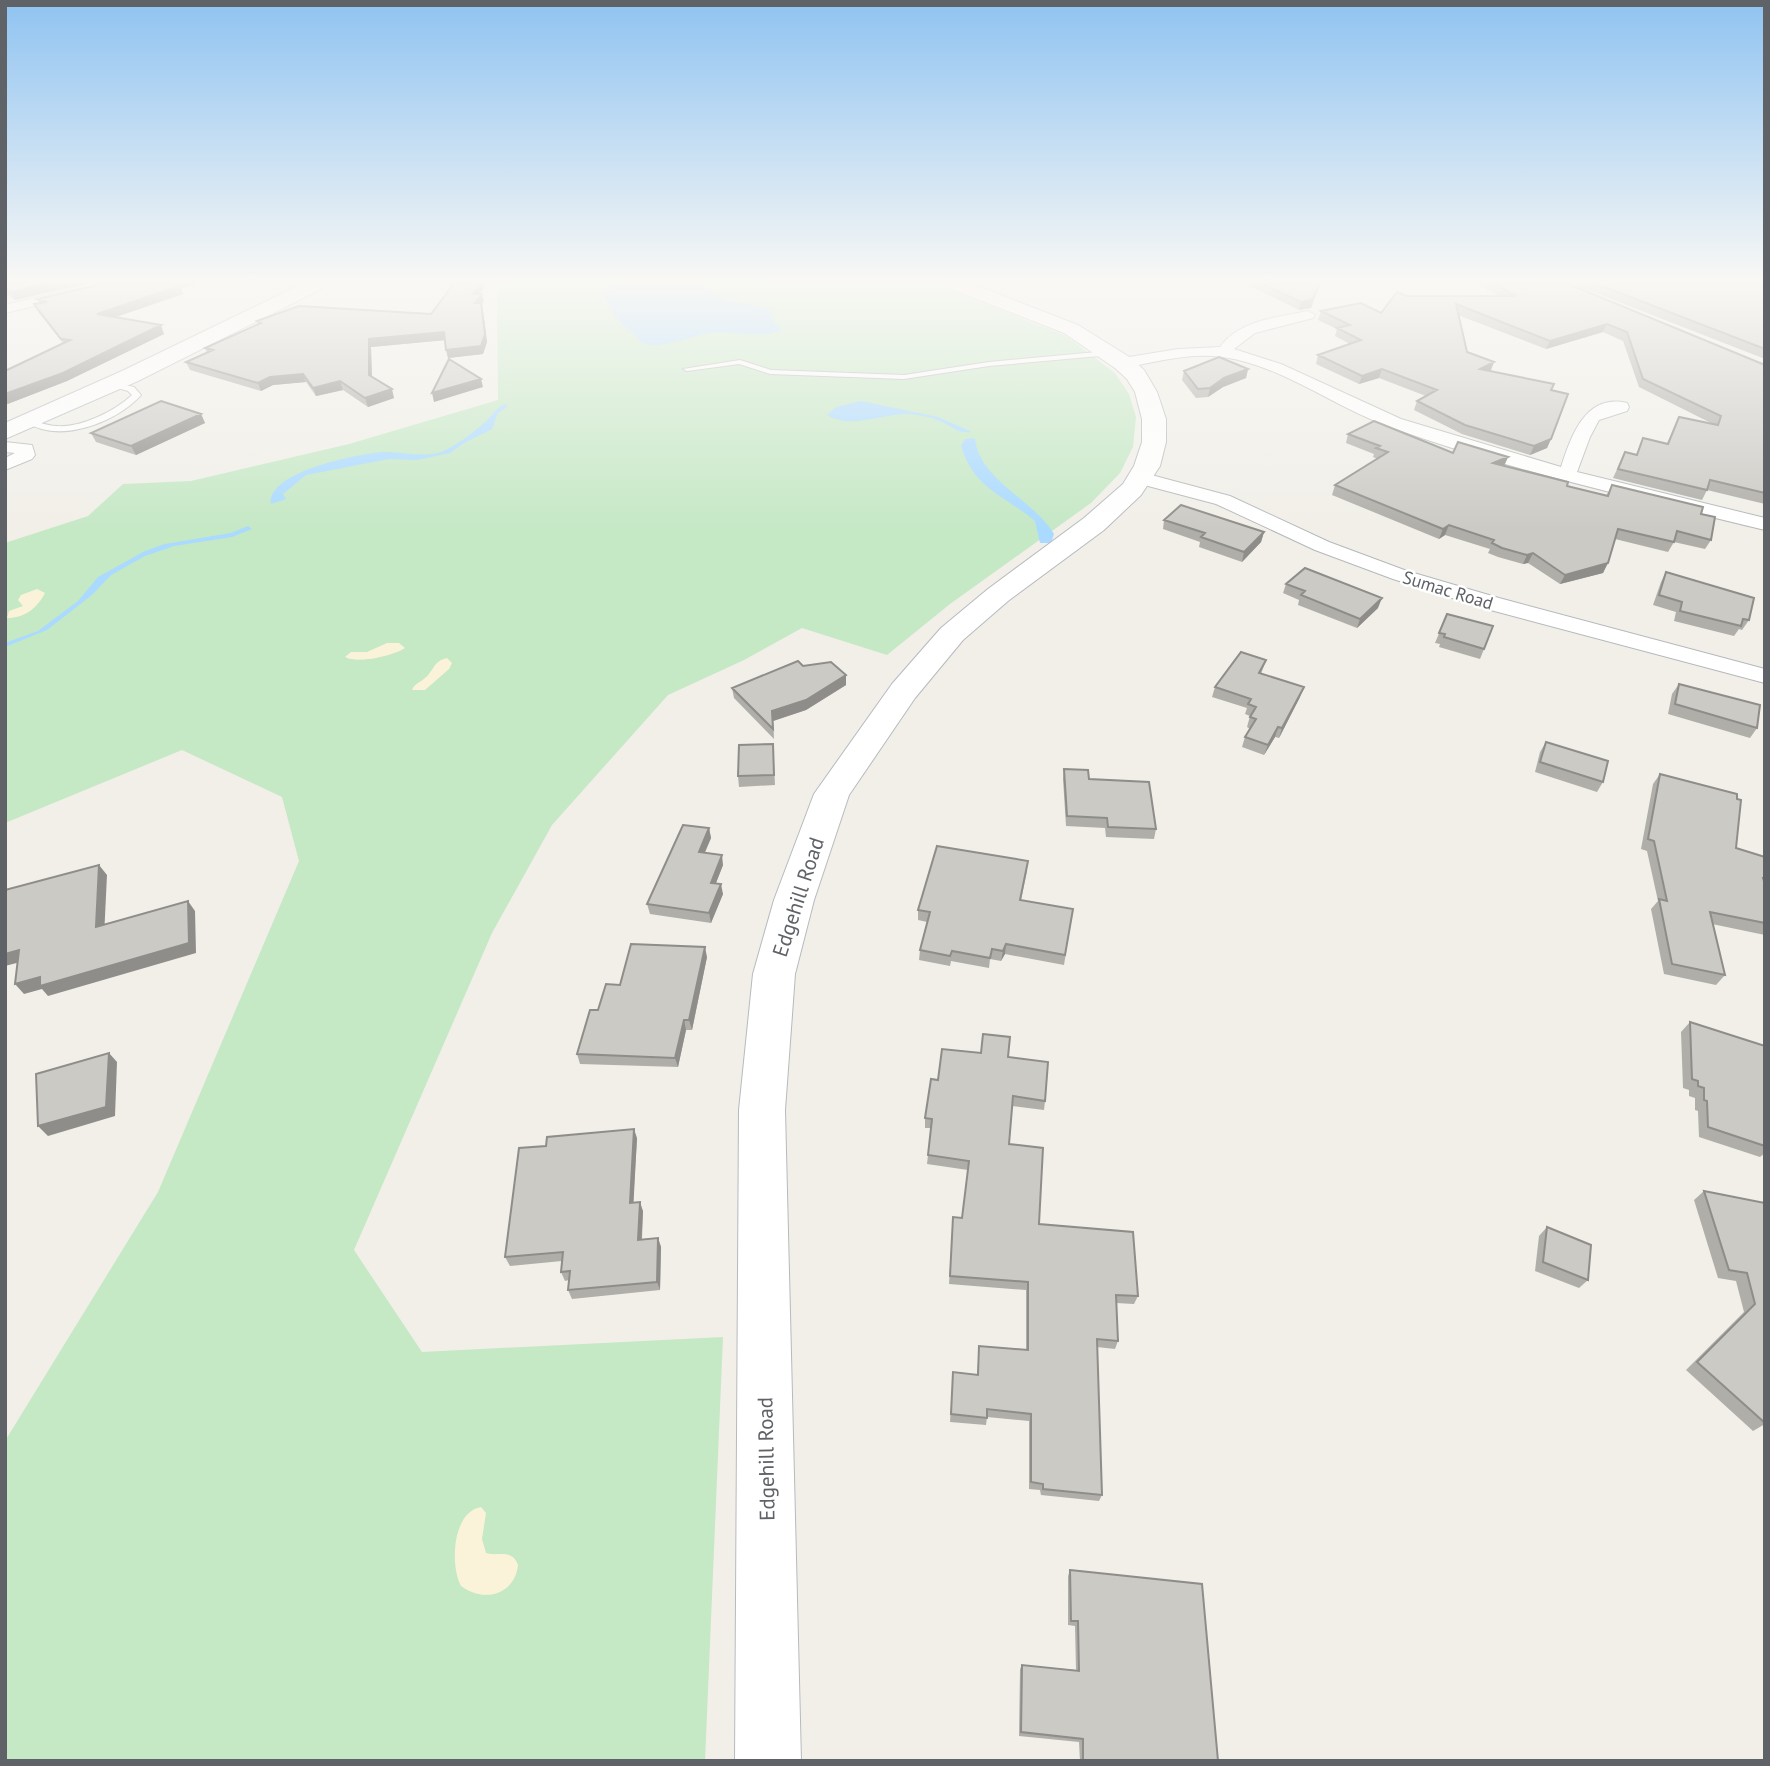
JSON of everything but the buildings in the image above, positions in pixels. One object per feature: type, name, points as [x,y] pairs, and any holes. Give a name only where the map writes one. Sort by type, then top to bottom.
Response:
[{"type":"street","points":[[5,432],[152,365]]},
{"type":"street","name":"Edgehill Road","points":[[768,1761],[762,1110],[774,974],[794,901],[832,794],[903,691],[952,634],[1094,524],[1140,478],[1147,467],[1154,442],[1154,419],[1146,392],[1136,375],[1125,365]]},
{"type":"street","points":[[1269,365],[1392,422],[1496,457],[1765,524]]},
{"type":"street","points":[[1567,475],[1583,434],[1593,417],[1601,411],[1621,407]]},
{"type":"street","points":[[5,448],[26,449],[26,455],[5,465]]},
{"type":"street","name":"Sumac Road","points":[[1140,478],[1223,500],[1322,546],[1400,575],[1505,607],[1765,676]]},
{"type":"lane","points":[[687,369],[714,365]]},
{"type":"lane","points":[[750,365],[770,372],[900,377],[1032,365]]},
{"type":"green space","points":[[498,365],[1105,365],[1115,373],[1129,394],[1136,417],[1133,447],[1120,473],[1091,503],[950,604],[887,655],[802,628],[744,660],[668,695],[552,825],[492,933],[354,1250],[422,1352],[723,1337],[705,1761],[5,1761],[5,1441],[158,1192],[299,861],[282,797],[182,750],[5,823],[5,543],[88,516],[123,484],[191,481],[349,444],[498,400]]},
{"type":"sand","points":[[37,589],[45,593],[34,608],[25,614],[7,618],[9,611],[23,606],[18,600],[21,595]]},
{"type":"sand","points":[[387,643],[399,643],[405,648],[375,658],[358,660],[345,657],[351,652],[367,652]]},
{"type":"sand","points":[[447,658],[452,663],[449,669],[425,690],[412,690],[436,664]]},
{"type":"sand","points":[[481,1507],[486,1513],[482,1539],[486,1553],[508,1555],[518,1565],[511,1583],[497,1593],[488,1595],[461,1586],[455,1566],[459,1529],[471,1511]]},
{"type":"water","points":[[861,401],[938,417],[972,432],[959,431],[934,419],[913,414],[857,421],[836,419],[827,415],[836,407]]},
{"type":"water","points":[[506,404],[507,407],[498,413],[492,429],[450,453],[417,460],[389,459],[306,475],[283,494],[286,499],[271,504],[273,493],[283,483],[298,474],[335,461],[370,453],[434,454],[446,450],[471,434]]},
{"type":"water","points":[[975,438],[978,453],[986,466],[1034,510],[1054,534],[1051,543],[1040,543],[1035,521],[991,490],[974,472],[961,446],[965,439]]},
{"type":"water","points":[[248,526],[252,529],[232,537],[174,546],[145,556],[111,575],[92,595],[47,630],[5,647],[5,643],[38,631],[78,601],[98,577],[145,551],[165,544],[231,533]]}]
